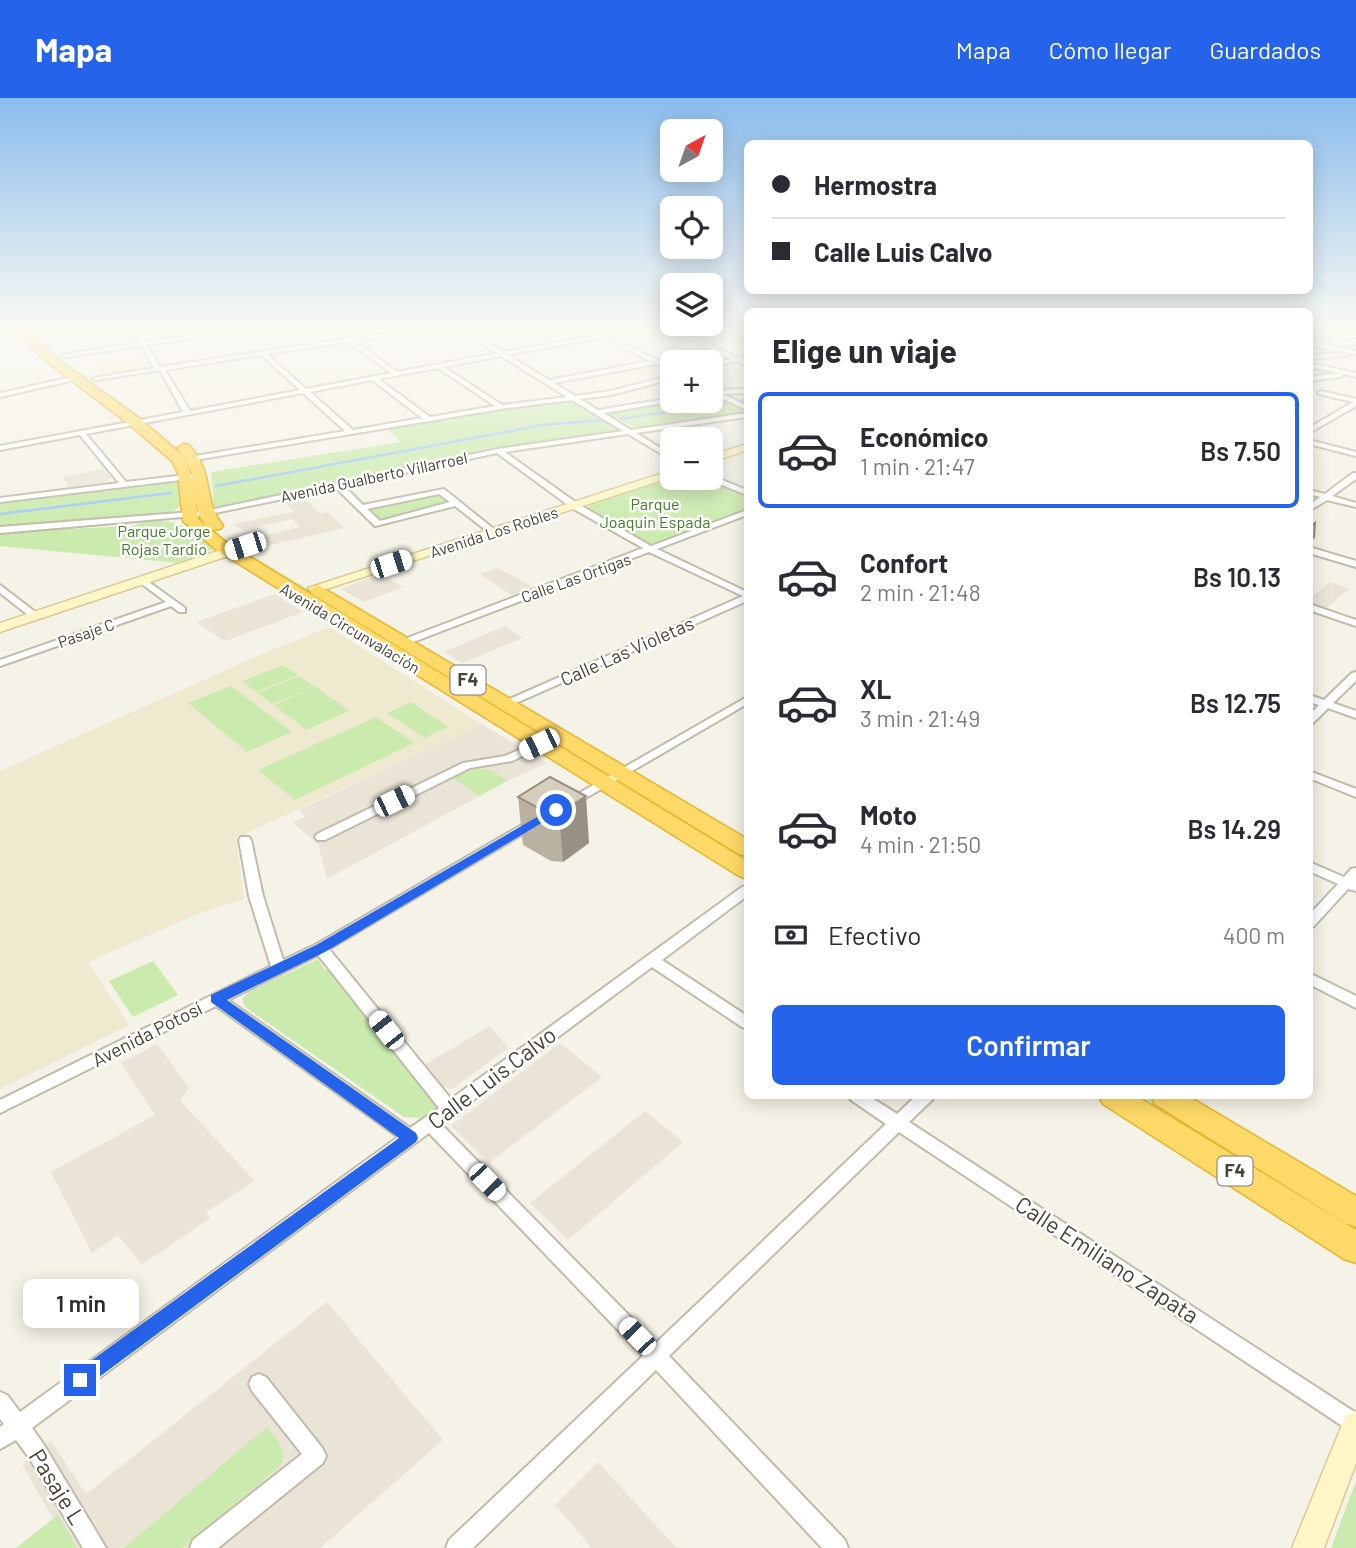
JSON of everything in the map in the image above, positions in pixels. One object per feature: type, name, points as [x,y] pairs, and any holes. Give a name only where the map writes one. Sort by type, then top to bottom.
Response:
[{"type":"highway","points":[[99,395],[182,463],[197,514]]},
{"type":"highway","points":[[118,395],[195,458],[202,475],[197,514]]},
{"type":"highway","name":"Avenida Circunvalación","points":[[197,514],[193,524],[539,744],[611,777],[744,847]]},
{"type":"highway","name":"Avenida Circunvalación","points":[[236,549],[315,588],[507,704],[744,870]]},
{"type":"highway","name":"F4","points":[[1117,1099],[1356,1248]]},
{"type":"highway","name":"F4","points":[[1171,1099],[1356,1213]]},
{"type":"main road","points":[[723,455],[744,448]]},
{"type":"main road","name":"Avenida Los Robles","points":[[315,588],[660,477]]},
{"type":"main road","points":[[0,628],[236,549]]},
{"type":"main road","points":[[1308,1548],[1356,1425]]},
{"type":"street","points":[[176,395],[187,412]]},
{"type":"street","points":[[0,448],[284,395]]},
{"type":"street","points":[[309,395],[351,432]]},
{"type":"street","points":[[395,395],[428,419]]},
{"type":"street","points":[[482,395],[501,407]]},
{"type":"street","points":[[570,395],[660,450]]},
{"type":"street","points":[[195,458],[501,407],[599,395]]},
{"type":"street","points":[[1327,395],[1356,402]]},
{"type":"street","points":[[723,397],[744,407]]},
{"type":"street","points":[[598,412],[660,402]]},
{"type":"street","points":[[1313,429],[1356,402]]},
{"type":"street","name":"Avenida Gualberto Villarroel","points":[[0,530],[197,514],[498,451],[744,415]]},
{"type":"street","points":[[81,432],[124,484]]},
{"type":"street","points":[[1313,443],[1356,454]]},
{"type":"street","points":[[498,451],[575,506],[652,550],[744,596]]},
{"type":"street","points":[[0,500],[202,475]]},
{"type":"street","points":[[1313,506],[1356,475]]},
{"type":"street","points":[[723,483],[744,492]]},
{"type":"street","points":[[338,485],[378,524],[456,503]]},
{"type":"street","points":[[362,508],[441,491],[492,532]]},
{"type":"street","points":[[1313,493],[1356,505]]},
{"type":"street","name":"Calle Las Ortigas","points":[[405,642],[744,513]]},
{"type":"street","points":[[1313,551],[1354,560]]},
{"type":"street","points":[[142,580],[182,610]]},
{"type":"street","points":[[0,588],[35,617]]},
{"type":"street","name":"Calle Las Violetas","points":[[507,704],[744,598]]},
{"type":"street","name":"Pasaje C","points":[[0,663],[172,603]]},
{"type":"street","points":[[1313,608],[1356,623]]},
{"type":"street","points":[[1313,717],[1356,675]]},
{"type":"street","points":[[1313,699],[1356,715]]},
{"type":"street","name":"Avenida Potosí","points":[[0,1107],[320,948],[744,702]]},
{"type":"street","points":[[321,837],[467,765],[509,759],[539,744]]},
{"type":"street","points":[[1313,776],[1356,793]]},
{"type":"street","points":[[245,841],[256,896],[279,969]]},
{"type":"street","points":[[1313,868],[1351,884]]},
{"type":"street","points":[[1313,919],[1351,884],[1356,872]]},
{"type":"street","name":"Calle Luis Calvo","points":[[0,1439],[744,892]]},
{"type":"street","points":[[320,948],[450,1110]]},
{"type":"street","points":[[651,959],[744,1021]]},
{"type":"street","points":[[1313,980],[1356,1003]]},
{"type":"street","points":[[216,999],[411,1138]]},
{"type":"street","name":"Calle Emiliano Zapata","points":[[862,1099],[1356,1425]]},
{"type":"street","points":[[457,1548],[923,1099]]},
{"type":"street","points":[[430,1124],[656,1356],[837,1548]]},
{"type":"street","points":[[201,1548],[316,1456],[259,1384]]},
{"type":"street","name":"Pasaje L","points":[[0,1402],[37,1452],[95,1548]]},
{"type":"shaded area","points":[[103,469],[111,478],[102,483],[69,487],[62,477]]},
{"type":"shaded area","points":[[303,497],[320,514],[328,512],[344,528],[266,546],[255,538],[300,527],[292,519],[243,530],[233,524],[294,512],[284,501]]},
{"type":"shaded area","points":[[498,568],[534,588],[513,596],[480,574]]},
{"type":"shaded area","points":[[380,574],[403,587],[364,602],[341,589]]},
{"type":"shaded area","points":[[1330,582],[1349,589],[1325,609],[1313,604],[1313,596]]},
{"type":"shaded area","points":[[275,594],[303,612],[225,641],[196,622]]},
{"type":"shaded area","points":[[505,626],[523,638],[462,663],[444,652]]},
{"type":"shaded area","points":[[329,627],[481,724],[236,838],[244,899],[202,912],[88,962],[129,1025],[0,1089],[0,771],[262,654]]},
{"type":"shaded area","points":[[481,724],[547,763],[507,781],[327,879],[318,844],[293,823],[306,816],[299,810]]},
{"type":"shaded area","points":[[490,1026],[508,1048],[452,1089],[443,1087],[424,1065]]},
{"type":"shaded area","points":[[560,1043],[602,1077],[489,1163],[451,1126]]},
{"type":"shaded area","points":[[157,1044],[189,1088],[180,1101],[255,1181],[206,1212],[210,1218],[142,1265],[118,1235],[92,1253],[51,1172],[155,1115],[121,1063]]},
{"type":"shaded area","points":[[645,1111],[683,1142],[568,1240],[530,1203]]},
{"type":"shaded area","points":[[327,1302],[443,1440],[320,1548],[16,1548],[53,1519],[22,1464],[37,1452],[51,1441],[86,1494]]},
{"type":"shaded area","points":[[598,1462],[677,1548],[592,1548],[555,1505]]},
{"type":"green space","points":[[104,395],[111,395],[141,417],[136,418]]},
{"type":"green space","points":[[723,400],[744,410],[635,428],[605,412],[660,403],[660,413],[723,413]]},
{"type":"green space","points":[[576,401],[617,426],[619,430],[494,449],[222,507],[214,506],[211,472],[400,442],[388,428]]},
{"type":"green space","points":[[169,480],[180,482],[182,505],[170,513],[0,528],[0,501]]},
{"type":"green space","name":"Parque Joaquin Espada","points":[[660,480],[660,490],[723,490],[723,486],[744,495],[744,509],[654,544],[587,508],[592,502]]},
{"type":"green space","points":[[439,492],[451,502],[383,521],[379,521],[367,509]]},
{"type":"green space","name":"Parque Jorge Rojas Tardio","points":[[146,520],[165,521],[182,526],[213,548],[208,553],[178,563],[0,546],[0,532],[133,526]]},
{"type":"green space","points":[[243,550],[597,764],[594,766],[543,735],[526,728],[239,551]]},
{"type":"green space","points":[[283,665],[298,675],[256,692],[242,681]]},
{"type":"green space","points":[[299,676],[315,687],[272,704],[257,693]]},
{"type":"green space","points":[[231,686],[292,732],[247,752],[188,703]]},
{"type":"green space","points":[[316,687],[332,699],[289,717],[274,705]]},
{"type":"green space","points":[[333,699],[349,711],[306,730],[290,717]]},
{"type":"green space","points":[[411,702],[448,727],[424,738],[387,713]]},
{"type":"green space","points":[[376,717],[414,743],[295,800],[258,770]]},
{"type":"green space","points":[[476,769],[491,770],[507,781],[479,796],[453,778]]},
{"type":"green space","points":[[318,959],[324,969],[337,975],[439,1107],[420,1118],[404,1117],[245,1007],[242,999],[249,992]]},
{"type":"green space","points":[[153,961],[178,995],[133,1017],[109,981]]},
{"type":"green space","points":[[1136,1099],[1149,1099],[1356,1227],[1356,1234]]},
{"type":"green space","points":[[267,1427],[282,1450],[281,1465],[182,1548],[124,1548]]},
{"type":"green space","points":[[1356,1481],[1356,1548],[1331,1548]]},
{"type":"green space","points":[[58,1515],[77,1548],[16,1548],[53,1519]]},
{"type":"building","points":[[550,777],[586,796],[559,814],[547,813],[518,797]]},
{"type":"waterway","points":[[620,419],[728,403]]},
{"type":"waterway","points":[[216,486],[543,425],[603,420]]},
{"type":"waterway","points":[[0,514],[171,493]]},
{"type":"route","points":[[80,1380],[411,1138],[216,999],[320,948],[556,810]]}]
